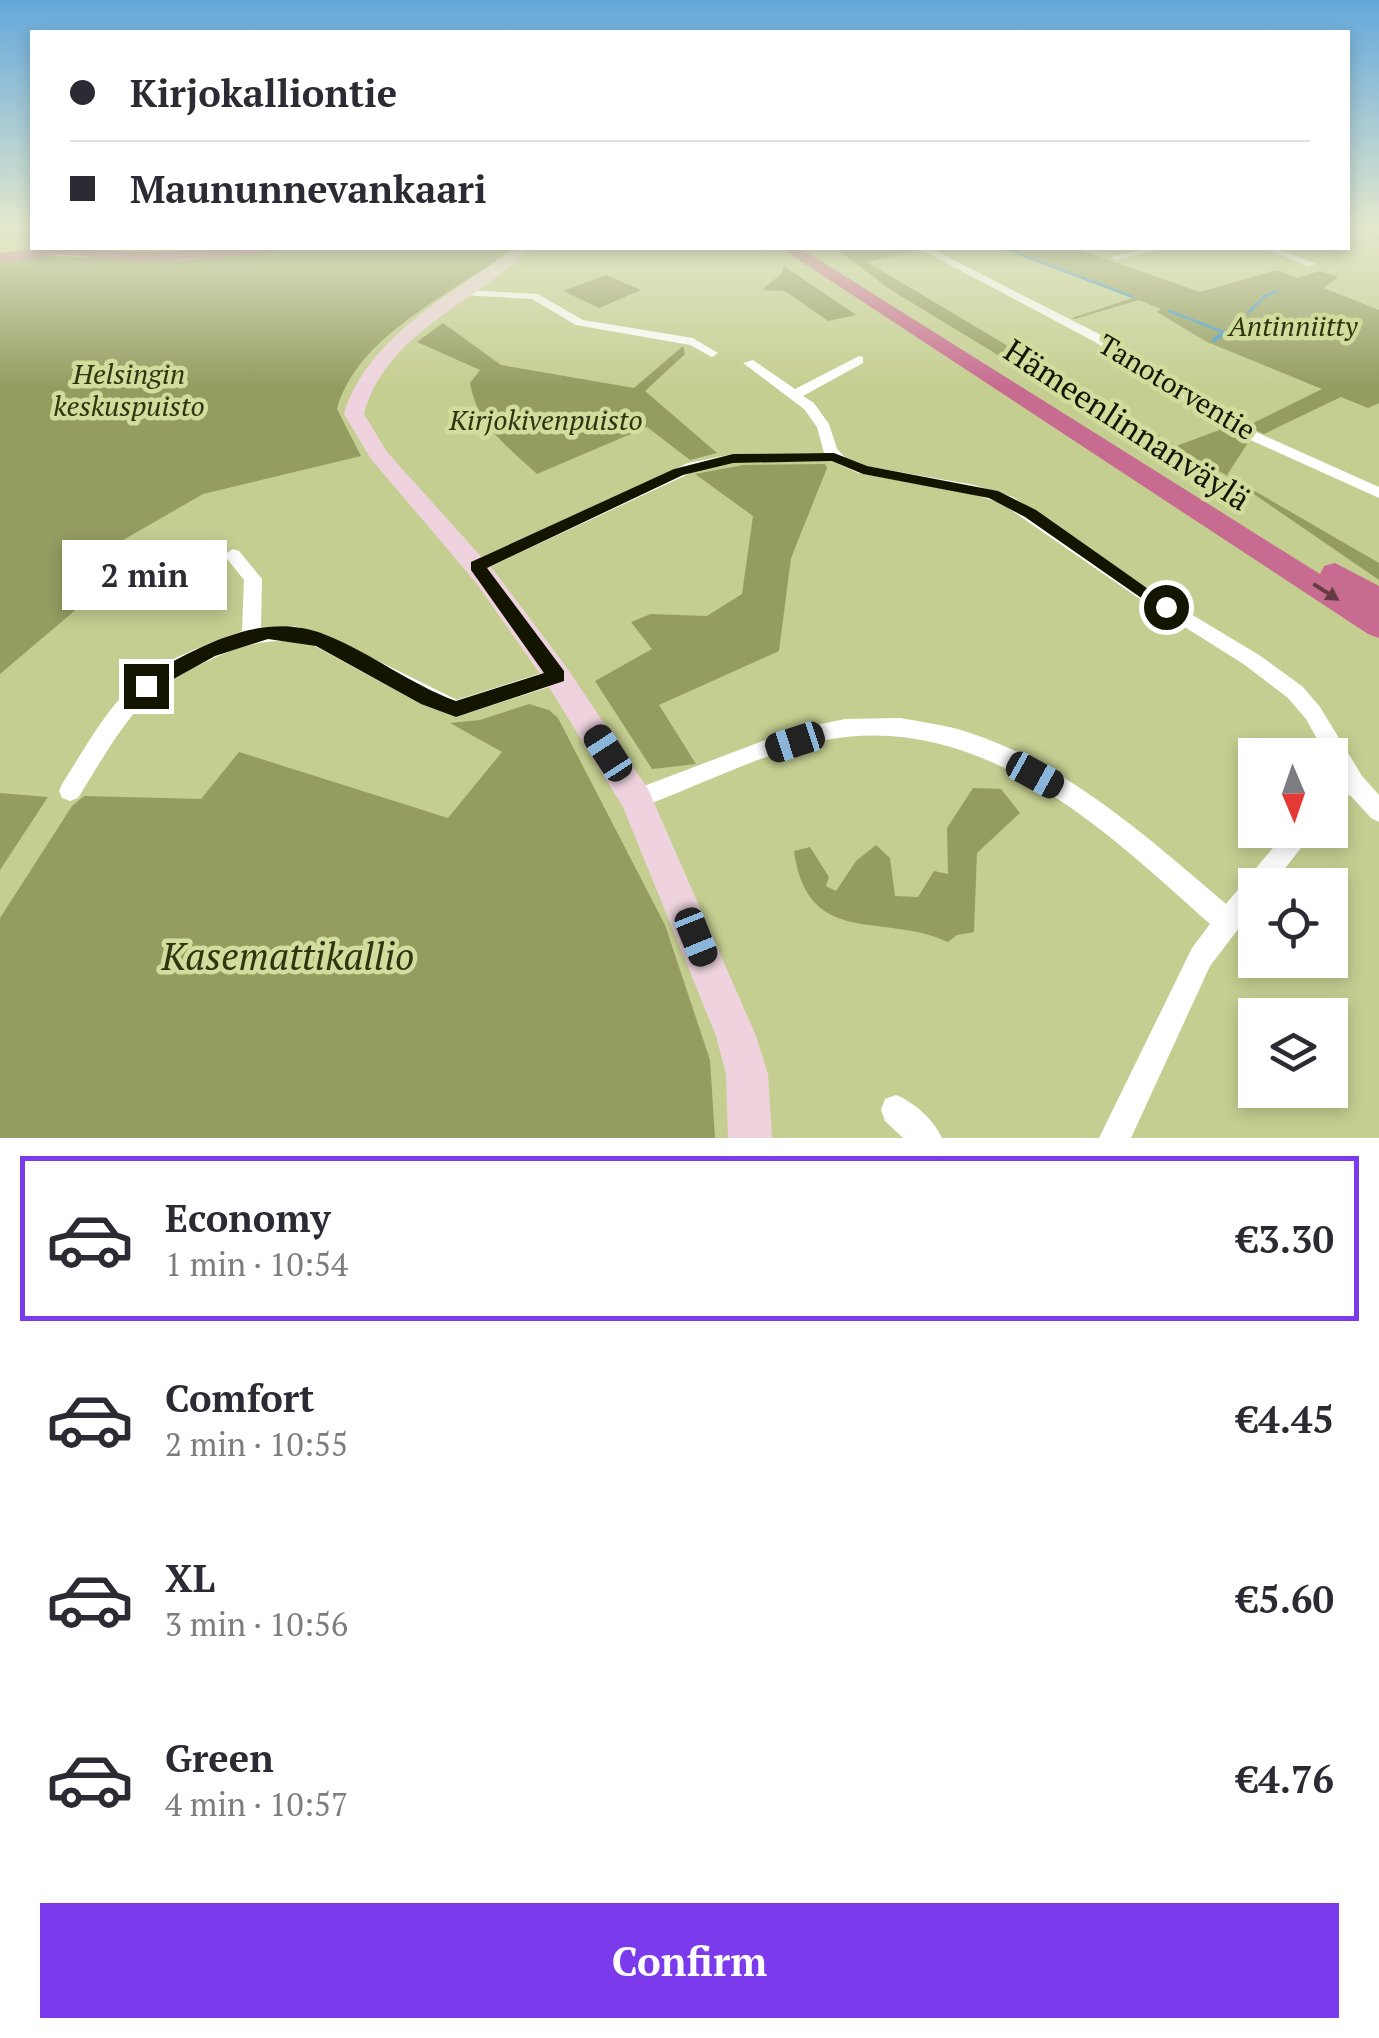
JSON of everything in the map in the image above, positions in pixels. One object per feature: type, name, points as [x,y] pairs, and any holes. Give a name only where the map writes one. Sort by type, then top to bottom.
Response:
[{"type":"highway","name":"Hämeenlinnanväylä","points":[[841,281],[1379,626]]},
{"type":"highway","name":"Hämeenlinnanväylä","points":[[864,281],[1379,600]]},
{"type":"main road","points":[[481,281],[397,344],[370,380],[361,422],[378,455],[477,566],[557,676],[636,799],[736,1036],[747,1074],[750,1138]]},
{"type":"street","name":"Tanotorventie","points":[[988,281],[1099,338],[1181,394],[1251,435],[1379,494]]},
{"type":"street","points":[[465,293],[534,296],[580,323],[694,342],[712,353]]},
{"type":"street","points":[[796,394],[859,360]]},
{"type":"street","points":[[750,363],[796,394],[818,418],[834,457]]},
{"type":"street","points":[[477,566],[693,466],[733,458],[834,457],[863,470],[993,494],[1031,514],[1295,692],[1354,782],[1379,810]]},
{"type":"street","points":[[233,555],[253,579],[251,634]]},
{"type":"street","points":[[70,791],[114,722],[146,686],[208,651],[251,634],[294,634],[319,640],[456,709],[557,676]]},
{"type":"street","points":[[636,799],[824,732],[886,727],[944,734],[1004,758],[1066,792],[1150,855],[1226,921]]},
{"type":"street","points":[[1348,785],[1354,782]]},
{"type":"street","points":[[1271,868],[1288,848]]},
{"type":"street","points":[[1115,1138],[1201,957],[1238,907]]},
{"type":"street","points":[[896,1110],[926,1138]]},
{"type":"green space","name":"Helsingin keskuspuisto","points":[[0,281],[465,281],[387,337],[348,382],[337,409],[361,456],[203,494],[118,543],[81,578],[92,596],[0,674]]},
{"type":"green space","points":[[590,281],[620,281],[641,290],[599,308],[563,291]]},
{"type":"green space","points":[[773,281],[806,281],[856,315],[828,321],[785,291],[762,290]]},
{"type":"green space","points":[[879,281],[899,281],[1176,446],[1225,428],[1251,438],[1227,475],[1379,563],[1379,580],[1226,475],[1215,469],[1198,477]]},
{"type":"green space","name":"Antinniitty","points":[[1088,281],[1169,281],[1200,292],[1238,281],[1333,281],[1324,288],[1379,310],[1379,403],[1368,408],[1341,397],[1264,434],[1247,426],[1322,389],[1207,342],[1157,312],[1161,309],[1139,300],[1072,318],[1133,298]]},
{"type":"green space","name":"Kirjokivenpuisto","points":[[443,323],[501,365],[634,388],[683,346],[685,354],[645,391],[717,453],[690,460],[647,427],[537,474],[504,444],[479,411],[470,383],[480,370],[417,342]]},
{"type":"green space","points":[[825,464],[827,468],[791,558],[779,651],[659,705],[696,764],[652,769],[595,681],[652,649],[631,622],[651,614],[707,616],[742,594],[753,516],[695,474],[743,465]]},
{"type":"green space","name":"Kasemattikallio","points":[[529,704],[549,710],[558,718],[665,925],[710,1060],[715,1138],[0,1138],[0,918],[72,806],[84,796],[201,799],[239,752],[448,818],[502,752],[450,723],[480,720]]},
{"type":"green space","points":[[973,788],[1001,789],[1020,813],[977,853],[974,932],[957,935],[948,942],[924,933],[852,922],[832,915],[815,902],[802,882],[794,851],[810,847],[829,877],[826,886],[836,891],[856,861],[876,845],[890,858],[895,896],[918,897],[934,871],[948,874],[947,828]]},
{"type":"green space","points":[[0,793],[48,797],[0,870]]},
{"type":"waterway","points":[[1091,281],[1133,297]]},
{"type":"waterway","points":[[1248,313],[1265,296],[1277,291]]},
{"type":"waterway","points":[[1169,311],[1225,333]]},
{"type":"waterway","points":[[1225,333],[1242,320]]},
{"type":"waterway","points":[[1214,340],[1224,333]]},
{"type":"waterway","points":[[1220,336],[1225,333]]},
{"type":"route","points":[[146,686],[208,651],[251,634],[268,632],[319,640],[456,709],[557,676],[477,566],[678,472],[733,458],[834,457],[863,470],[993,494],[1031,514],[1166,607]]}]
